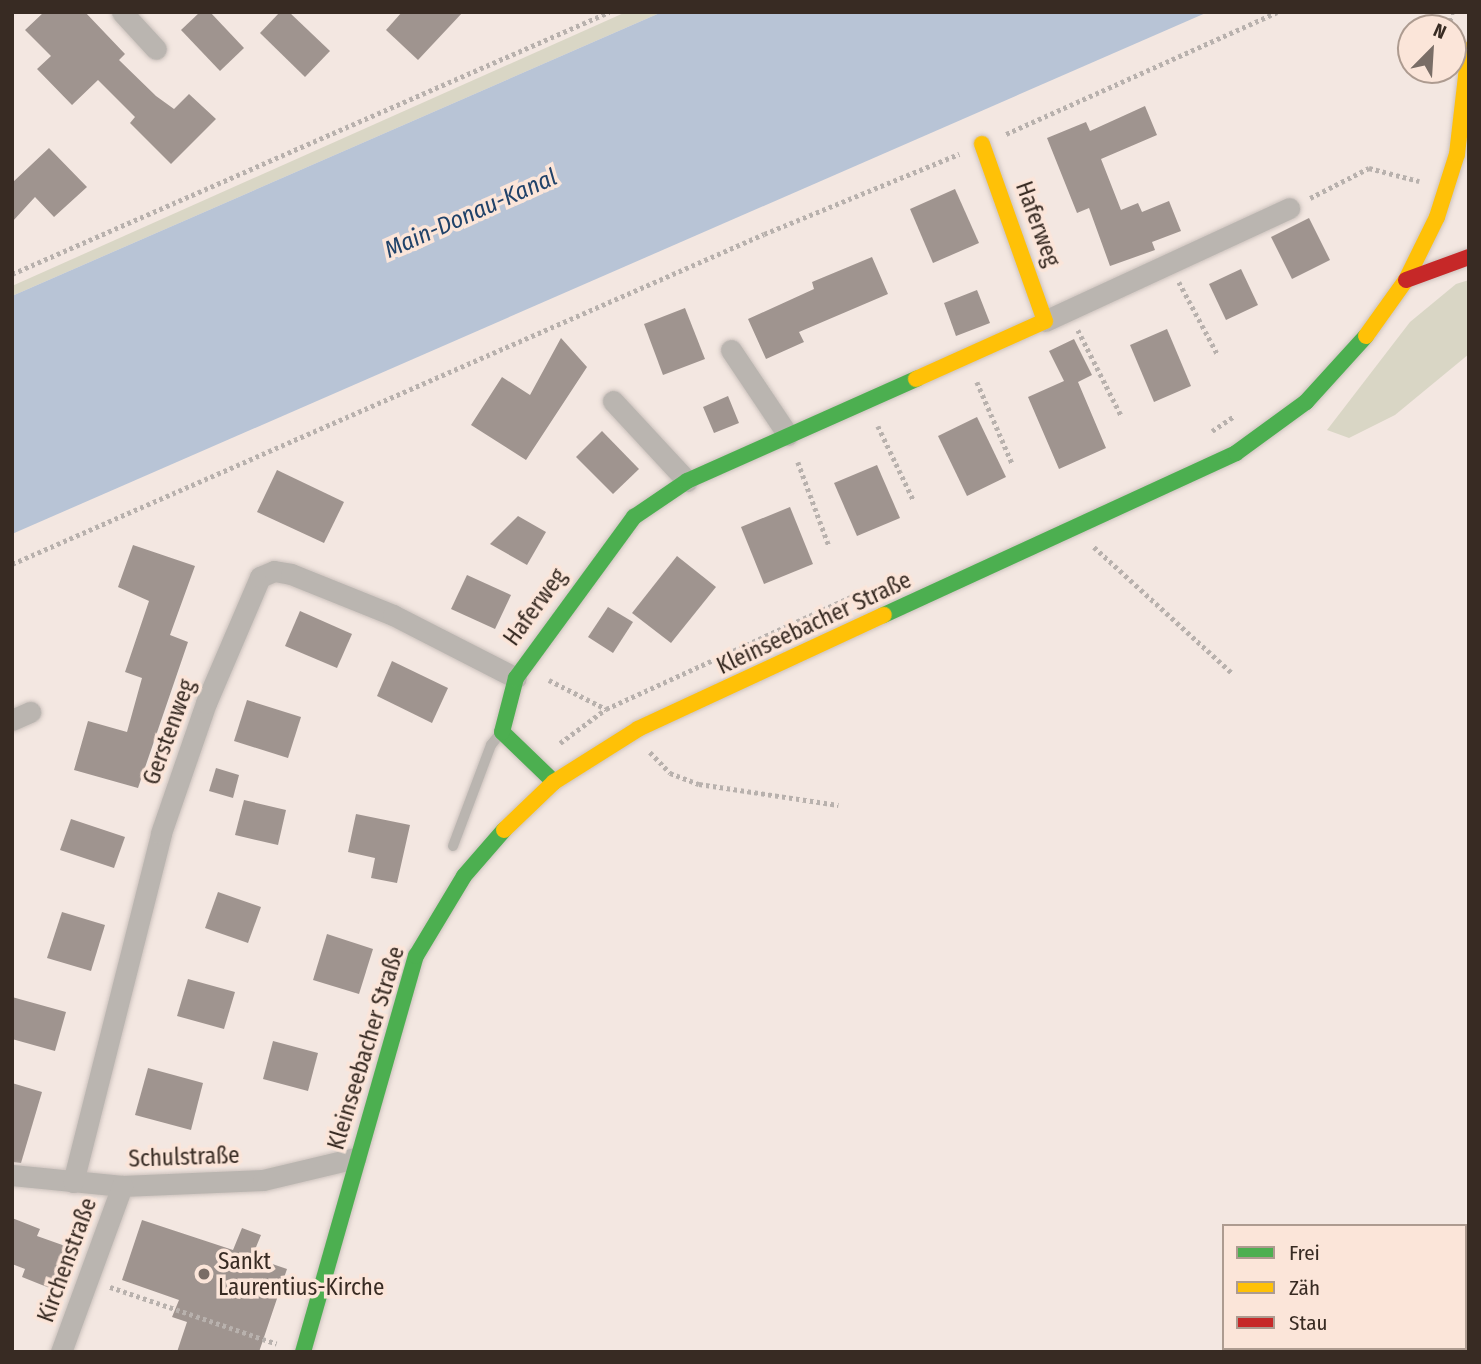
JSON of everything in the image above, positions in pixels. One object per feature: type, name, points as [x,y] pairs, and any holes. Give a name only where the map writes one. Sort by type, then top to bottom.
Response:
[{"type":"street","points":[[122,12],[156,49]]},
{"type":"street","name":"Kleinseebacher Straße","points":[[303,1352],[326,1282],[355,1158],[416,956],[437,916],[503,831],[554,782],[639,729],[1236,453],[1306,402],[1356,349],[1406,280],[1437,217],[1457,154],[1469,50]]},
{"type":"street","name":"Haferweg","points":[[982,144],[1045,321]]},
{"type":"street","points":[[1457,154],[1469,184]]},
{"type":"street","name":"Haferweg","points":[[502,732],[520,673],[635,517],[687,481],[1045,321],[1289,208]]},
{"type":"street","points":[[1406,280],[1469,257]]},
{"type":"street","points":[[731,350],[788,435]]},
{"type":"street","points":[[613,401],[687,481]]},
{"type":"street","name":"Gerstenweg","points":[[73,1182],[161,833],[206,703],[260,577],[274,571],[304,579],[393,615],[520,673]]},
{"type":"street","points":[[502,732],[554,782]]},
{"type":"street","name":"Schulstraße","points":[[12,1175],[122,1186],[263,1180],[355,1158]]},
{"type":"street","name":"Kirchenstraße","points":[[61,1352],[122,1186]]},
{"type":"lane","points":[[453,846],[491,746],[502,732]]},
{"type":"path","points":[[12,274],[609,12]]},
{"type":"path","points":[[12,564],[752,239],[982,144],[1278,12]]},
{"type":"path","points":[[1289,208],[1369,168],[1419,181]]},
{"type":"path","points":[[1415,194],[1423,172]]},
{"type":"path","points":[[1169,264],[1218,355]]},
{"type":"path","points":[[1068,310],[1122,417]]},
{"type":"path","points":[[965,356],[1013,465]]},
{"type":"path","points":[[866,402],[914,500]]},
{"type":"path","points":[[1201,436],[1244,410]]},
{"type":"path","points":[[788,435],[829,546]]},
{"type":"path","points":[[1112,563],[1233,674]]},
{"type":"path","points":[[536,763],[606,709],[859,593]]},
{"type":"path","points":[[520,673],[606,709]]},
{"type":"path","points":[[639,729],[655,762],[689,780],[838,804]]},
{"type":"path","points":[[86,1278],[265,1340]]},
{"type":"shaded area","points":[[626,12],[662,12],[12,296],[12,286]]},
{"type":"shaded area","points":[[1469,280],[1469,354],[1395,415],[1349,438],[1327,430],[1410,322],[1456,284]]},
{"type":"water","name":"Main-Donau-Kanal","points":[[662,12],[1208,12],[12,534],[12,296]]},
{"type":"building","points":[[44,12],[85,12],[125,54],[119,60],[156,96],[174,109],[189,94],[216,119],[171,164],[130,123],[135,117],[98,80],[72,105],[37,69],[51,56],[25,30]]},
{"type":"building","points":[[200,12],[210,12],[244,48],[220,71],[181,30]]},
{"type":"building","points":[[280,12],[289,12],[330,51],[305,77],[260,33]]},
{"type":"building","points":[[402,12],[463,12],[418,60],[386,30]]},
{"type":"building","points":[[1145,106],[1157,135],[1101,159],[1121,210],[1138,203],[1142,212],[1169,201],[1181,231],[1152,242],[1155,250],[1110,266],[1089,208],[1077,213],[1047,138],[1086,122],[1090,131]]},
{"type":"building","points":[[49,148],[87,187],[54,217],[35,197],[12,222],[12,183]]},
{"type":"building","points":[[955,189],[979,243],[933,263],[910,209]]},
{"type":"building","points":[[1309,218],[1330,260],[1292,279],[1271,237]]},
{"type":"building","points":[[872,257],[888,294],[799,332],[804,342],[766,359],[748,319],[814,289],[812,282]]},
{"type":"building","points":[[1241,269],[1258,305],[1226,320],[1209,284]]},
{"type":"building","points":[[977,290],[990,323],[956,336],[944,303]]},
{"type":"building","points":[[685,308],[705,359],[663,375],[644,324]]},
{"type":"building","points":[[1167,329],[1191,386],[1154,402],[1130,345]]},
{"type":"building","points":[[561,338],[587,367],[526,460],[471,425],[502,377],[530,395]]},
{"type":"building","points":[[1074,339],[1092,375],[1078,382],[1106,448],[1059,469],[1028,397],[1064,381],[1049,351]]},
{"type":"building","points":[[728,396],[739,423],[714,433],[703,407]]},
{"type":"building","points":[[977,417],[1006,477],[967,496],[938,436]]},
{"type":"building","points":[[602,431],[639,469],[613,494],[576,457]]},
{"type":"building","points":[[877,465],[900,518],[857,536],[834,483]]},
{"type":"building","points":[[277,470],[344,502],[324,543],[257,512]]},
{"type":"building","points":[[790,507],[813,564],[764,584],[741,527]]},
{"type":"building","points":[[518,516],[546,532],[527,565],[490,544]]},
{"type":"building","points":[[133,545],[195,566],[170,635],[188,642],[138,788],[74,770],[88,721],[127,732],[142,678],[125,672],[149,601],[118,587]]},
{"type":"building","points":[[677,556],[716,587],[671,643],[632,613]]},
{"type":"building","points":[[467,575],[511,595],[495,629],[451,609]]},
{"type":"building","points":[[608,607],[633,622],[613,653],[588,637]]},
{"type":"building","points":[[300,611],[352,634],[337,668],[285,646]]},
{"type":"building","points":[[392,661],[448,688],[432,723],[377,696]]},
{"type":"building","points":[[247,700],[301,717],[288,758],[234,741]]},
{"type":"building","points":[[216,768],[239,775],[233,798],[209,791]]},
{"type":"building","points":[[244,800],[286,810],[278,845],[235,835]]},
{"type":"building","points":[[356,814],[410,825],[397,883],[371,878],[375,858],[348,852]]},
{"type":"building","points":[[71,819],[125,837],[114,868],[60,850]]},
{"type":"building","points":[[218,892],[261,907],[248,943],[205,928]]},
{"type":"building","points":[[62,912],[105,925],[91,971],[47,958]]},
{"type":"building","points":[[327,934],[373,949],[359,994],[313,980]]},
{"type":"building","points":[[188,979],[235,992],[224,1029],[177,1016]]},
{"type":"building","points":[[12,997],[66,1012],[55,1051],[12,1039]]},
{"type":"building","points":[[273,1041],[318,1053],[308,1091],[263,1079]]},
{"type":"building","points":[[148,1068],[203,1083],[191,1130],[135,1115]]},
{"type":"building","points":[[12,1083],[42,1092],[21,1163],[12,1162]]},
{"type":"building","points":[[12,1218],[40,1229],[37,1236],[68,1247],[52,1289],[22,1277],[25,1269],[12,1264]]},
{"type":"building","name":"Sankt Laurentius-Kirche","points":[[142,1220],[233,1250],[242,1228],[261,1235],[252,1257],[287,1269],[259,1352],[177,1352],[187,1322],[172,1317],[179,1300],[122,1280]]},
{"type":"traffic: fast","points":[[884,615],[1236,453],[1306,402],[1366,336]]},
{"type":"traffic: fast","points":[[554,782],[502,732],[516,678],[634,517],[687,481],[916,379]]},
{"type":"traffic: fast","points":[[303,1352],[416,956],[464,876],[504,830]]},
{"type":"traffic: slow","points":[[1366,336],[1406,280],[1437,217],[1457,154],[1469,50]]},
{"type":"traffic: slow","points":[[916,379],[1045,321],[982,144]]},
{"type":"traffic: slow","points":[[504,830],[554,782],[638,729],[884,615]]},
{"type":"traffic: jam","points":[[1406,280],[1469,257]]},
{"type":"place","name":"Sankt Laurentius-Kirche","points":[[204,1274]]}]
